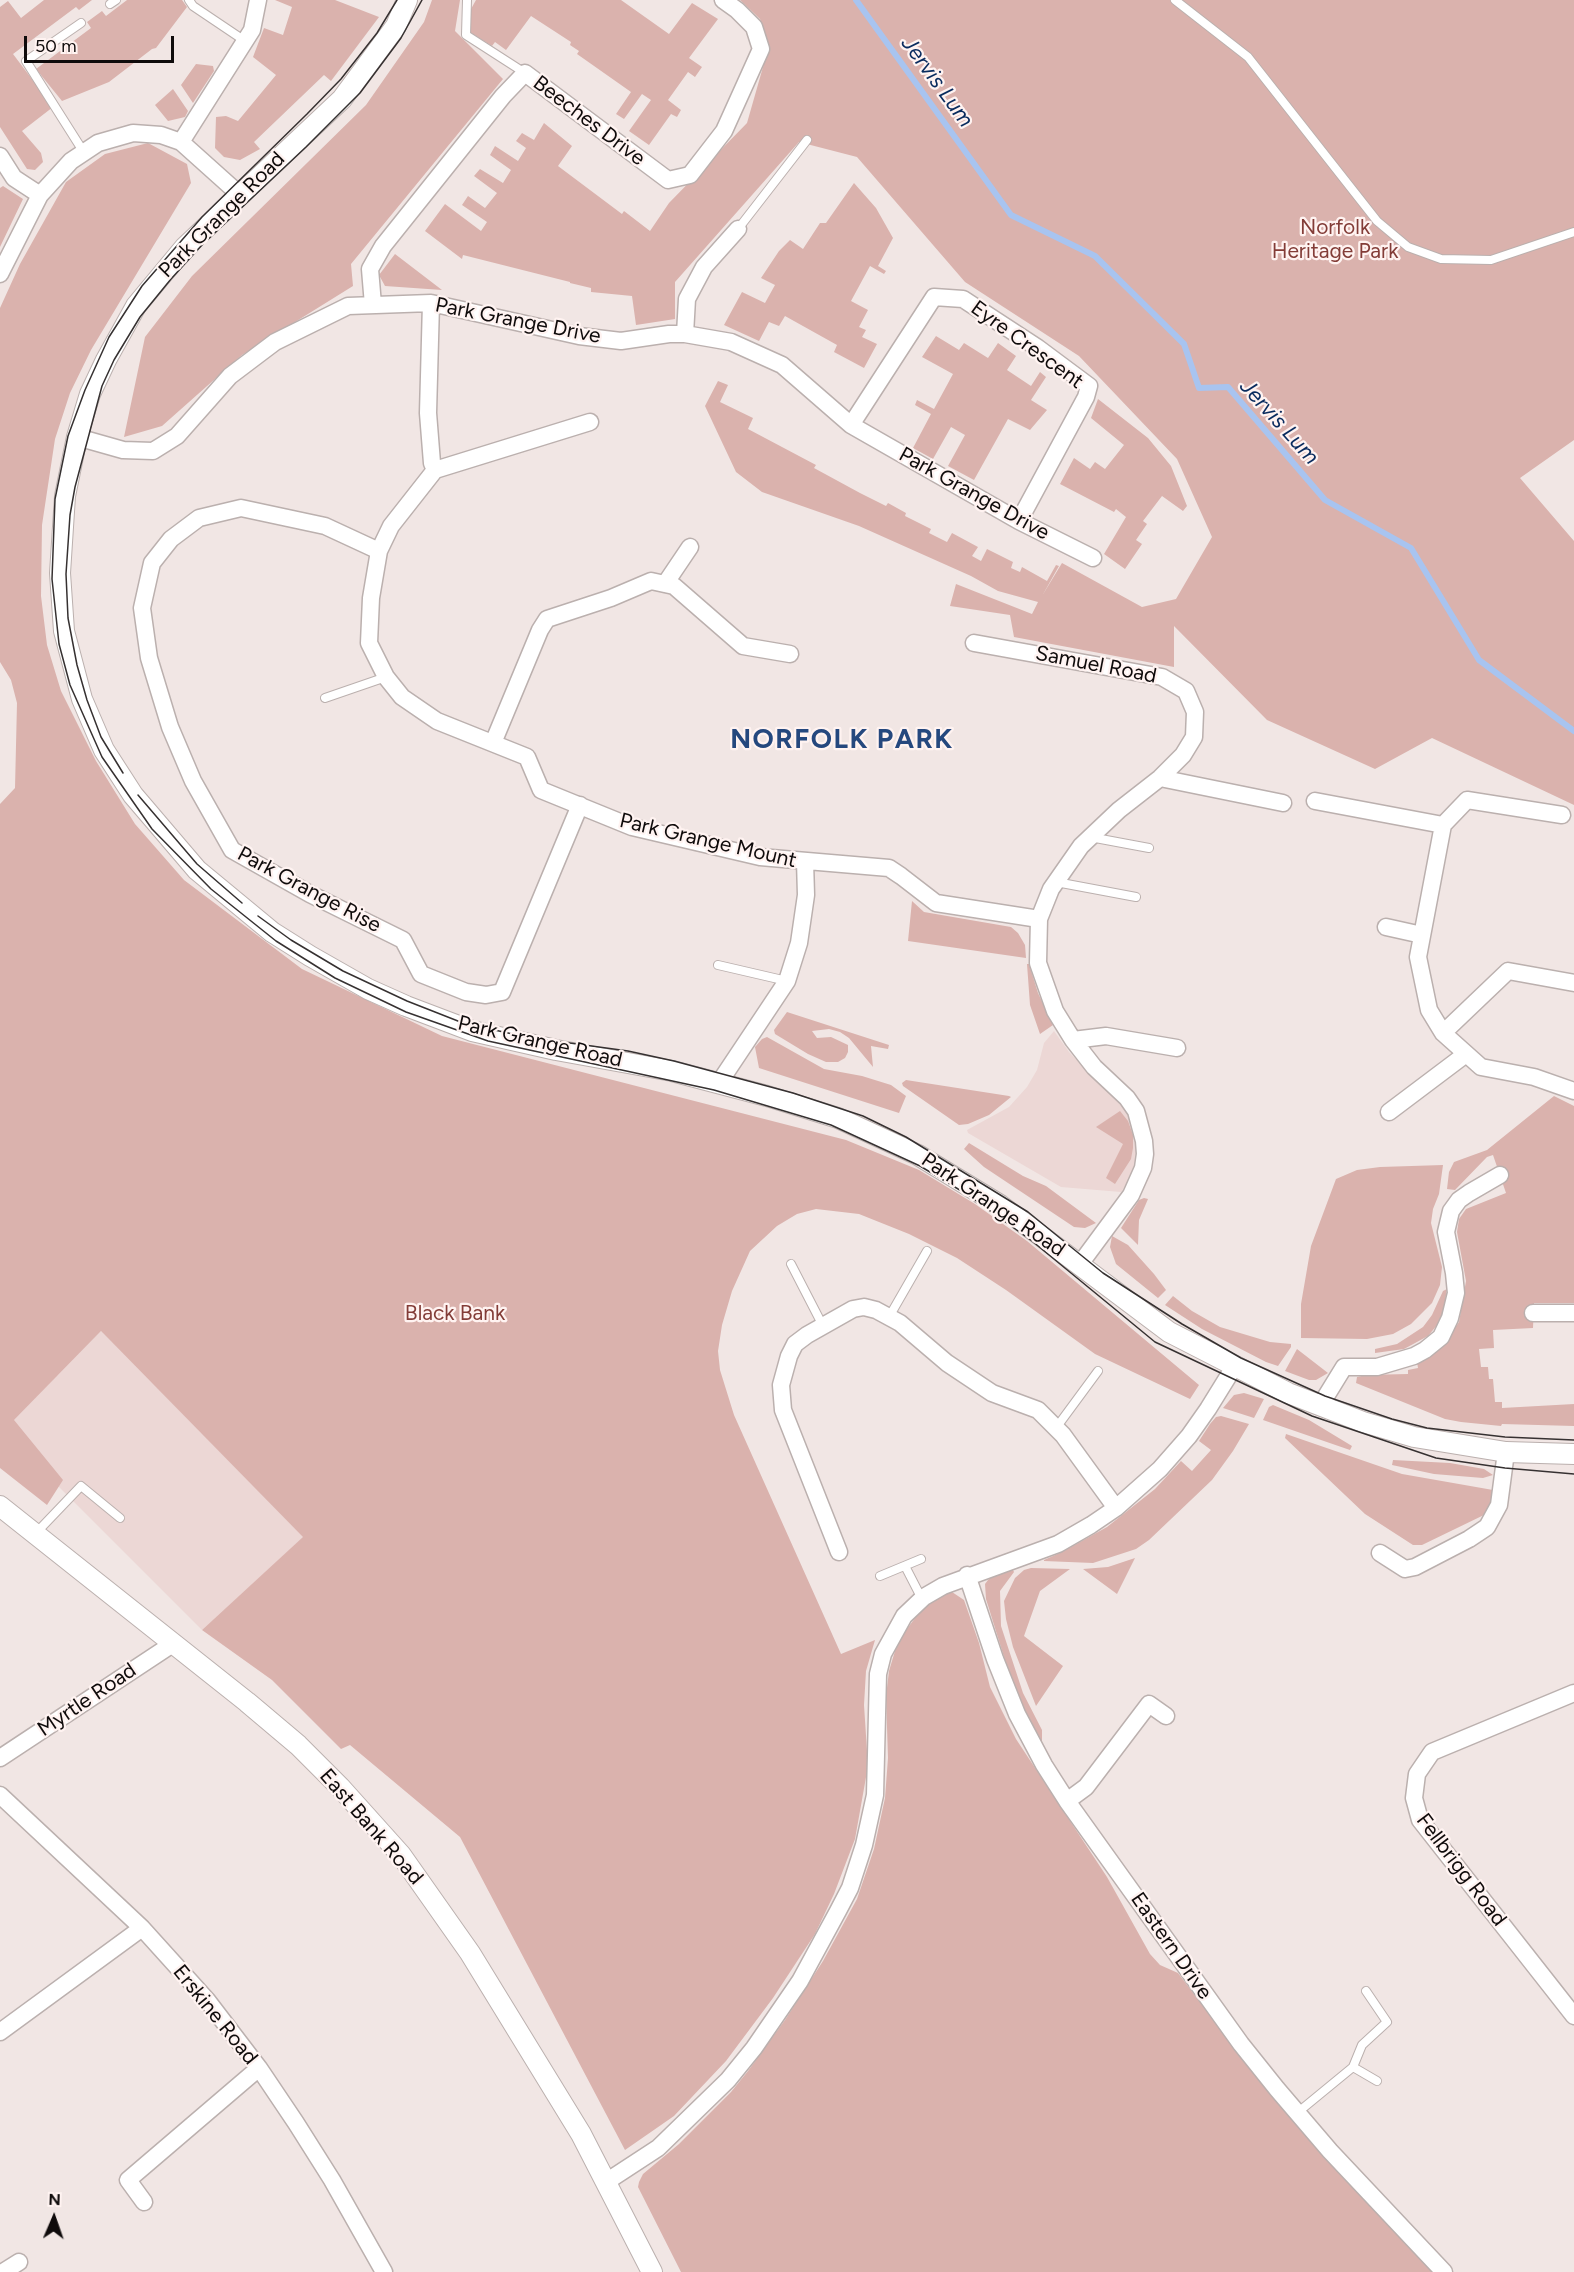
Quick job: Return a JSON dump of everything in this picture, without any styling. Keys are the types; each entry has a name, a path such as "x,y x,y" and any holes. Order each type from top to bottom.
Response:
{"street":[{"path":"181,142 252,30 258,0"},
{"name":"Park Grange Road","path":"407,0 396,26 342,99 185,247 136,306 90,394 77,437 65,496 60,573 64,631 79,688 104,750 133,795 197,870 272,932 358,983 406,1006 472,1030 556,1050 643,1065 719,1083 838,1119 918,1155 1000,1205 1169,1332 1234,1367 1320,1406 1414,1437 1506,1452 1574,1454"},
{"name":"Beeches Drive","path":"373,305 370,269 383,246 503,96 525,73 668,180 690,175 724,131 760,49 753,27 737,10 723,0"},
{"path":"0,274 40,195 71,161 98,143 133,133 161,135 181,142 239,194"},
{"path":"0,156 14,178 40,195"},
{"path":"686,334 687,299 704,267 738,229"},
{"name":"Eyre Crescent","path":"851,425 934,297 963,299 1038,348 1089,386 1086,397 1019,521"},
{"path":"431,303 428,413 432,464 435,470 590,422"},
{"name":"Park Grange Drive","path":"77,437 123,450 153,451 177,436 230,376 275,342 348,306 431,303 530,327 579,336 621,341 669,334 686,334 731,342 782,365 851,425 1019,521 1093,558"},
{"name":"Park Grange Mount","path":"435,470 391,526 379,551 371,598 369,643 386,677 402,697 437,721 527,757 540,789 632,827 760,857 805,861 806,895 799,943 787,981 719,1083"},
{"name":"Park Grange Rise","path":"379,551 325,526 241,508 199,518 171,540 152,563 142,608 149,658 170,727 193,781 232,850 310,894 403,940 421,974 466,992 486,995 502,992 580,805"},
{"path":"665,584 690,547"},
{"path":"493,743 540,630 547,619 611,598 651,581 674,586 743,646 790,654"},
{"name":"Samuel Road","path":"974,643 1162,677 1186,692 1195,711 1194,737 1183,755 1160,778 1119,810 1081,846 1056,882 1039,919 1038,963 1048,996 1073,1040 1094,1067 1127,1098 1136,1111 1141,1126 1145,1154 1143,1168 1131,1195 1080,1264"},
{"path":"1160,778 1283,803"},
{"path":"1562,815 1467,800 1443,825 1418,957 1429,1010 1443,1033 1481,1067 1534,1077 1574,1091"},
{"path":"1315,801 1443,825"},
{"path":"805,861 888,868 936,903 1039,919"},
{"path":"1386,927 1422,935"},
{"path":"1443,1033 1508,971 1574,983"},
{"path":"1073,1040 1106,1036 1178,1048"},
{"path":"1389,1112 1466,1054"},
{"path":"1320,1406 1344,1367 1377,1367 1414,1356 1441,1337 1450,1317 1456,1293 1446,1232 1451,1211 1459,1200 1500,1175"},
{"path":"840,1552 783,1410 781,1385 789,1356 795,1344 853,1309 864,1307 900,1323 946,1363 992,1393 1038,1410 1056,1428 1116,1508"},
{"path":"1533,1313 1574,1314"},
{"path":"606,2182 658,2148 728,2080 768,2028 819,1948 850,1888 871,1818 876,1783 876,1686 883,1654 904,1616 922,1599 943,1586 967,1575 1058,1544 1116,1508 1142,1486 1181,1444 1208,1409 1234,1367"},
{"path":"1380,1553 1405,1569 1415,1567 1487,1527 1499,1505 1506,1452"},
{"name":"East Bank Road","path":"0,1506 174,1643 298,1745 340,1787 401,1855 470,1953 581,2134 652,2272"},
{"name":"Eastern Drive","path":"967,1575 995,1659 1017,1714 1044,1765 1068,1801 1235,2035 1297,2113 1444,2272"},
{"name":"Myrtle Road","path":"0,1758 174,1643"},
{"name":"Fellbrigg Road","path":"1574,1693 1432,1752 1417,1774 1414,1798 1420,1820 1574,2016"},
{"path":"1068,1801 1086,1787 1149,1704 1166,1716"},
{"name":"Erskine Road","path":"0,1795 142,1928 207,2000 259,2068 332,2180 384,2272"},
{"path":"0,2032 142,1928"},
{"path":"144,2202 128,2180 259,2068"},
{"path":"3,2272 19,2262"}],"lane":[{"path":"189,0 193,6 245,41"},
{"path":"467,0 466,35 525,73"},
{"path":"1175,0 1248,57 1377,221 1408,247 1441,259 1491,260 1574,231"},
{"path":"81,23 26,61 83,151"},
{"path":"738,229 807,140"},
{"path":"325,698 386,677"},
{"path":"1090,837 1149,848"},
{"path":"1056,882 1136,897"},
{"path":"718,965 787,981"},
{"path":"889,1317 927,1251"},
{"path":"791,1264 823,1326"},
{"path":"1056,1428 1098,1371"},
{"path":"35,1534 81,1486 120,1518"},
{"path":"880,1576 921,1559"},
{"path":"905,1566 922,1599"},
{"path":"1297,2113 1353,2067 1362,2045 1387,2022 1366,1992"},
{"path":"1353,2067 1377,2081"}],"shaded area":[{"path":"1054,1031 1069,1052 1096,1080 1115,1094 1133,1116 1140,1157 1121,1192 1061,1187 968,1133 967,1130 1009,1107 1027,1087 1037,1070 1044,1043"},
{"path":"101,1331 304,1537 202,1630 3,1431"}],"green space":[{"path":"44,0 92,0 79,10 76,7 13,54 53,107 22,131 41,153 43,162 35,170 27,169 0,127 0,7 8,1 21,18"},
{"path":"127,0 182,0 187,7 156,48 109,82 62,101 36,69 91,28 87,22 102,11 106,16"},
{"path":"275,0 335,0 379,17 331,81 324,75 254,142 260,149 240,160 224,157 215,148 216,117 226,116 238,121 276,75 253,57 264,28 283,35 292,7"},
{"path":"432,0 460,0 455,31 503,79 351,264 353,286 242,355 162,426 124,437 145,337 192,276 366,105 424,22"},
{"path":"476,0 621,0 669,34 692,3 718,19 689,58 702,67 695,77 688,72 668,100 681,110 677,117 671,114 649,145 629,131 651,100 642,94 624,119 616,114 631,92 577,54 579,51 570,45 571,42 531,16 506,50 495,42 492,46 471,33 471,9"},
{"name":"Norfolk Heritage Park","path":"740,0 1574,0 1574,440 1520,478 1574,541 1574,805 1432,738 1375,769 1267,720 1174,626 1174,667 1014,637 1010,615 950,606 956,584 1032,614 1038,602 998,591 971,576 859,526 762,492 736,472 705,406 718,381 728,385 720,402 753,418 748,429 816,465 814,468 860,493 886,506 888,503 906,513 905,516 931,529 929,533 947,542 952,533 978,547 972,556 981,561 987,549 1013,562 1011,568 1020,572 1022,567 1047,581 1056,565 1059,566 1042,596 1062,563 1142,607 1176,599 1212,537 1177,459 1079,356 965,282 857,157 799,142 675,282 675,319 636,325 632,296 591,292 591,288 570,282 463,255 462,259 425,231 445,204 481,231 487,222 462,205 468,196 485,208 497,193 474,176 480,169 503,183 511,170 490,155 495,146 518,161 526,148 516,141 522,133 534,140 544,123 572,146 558,166 622,214 624,211 650,231 669,203 747,123 769,46 760,19"},
{"path":"196,64 213,66 214,71 193,103 181,85"},
{"path":"173,89 188,111 185,117 168,121 155,105"},
{"name":"Black Bank","path":"148,143 187,164 191,183 91,350 70,393 55,439 42,525 41,596 47,645 61,691 96,761 135,824 184,880 302,969 442,1036 846,1140 919,1170 975,1204 1027,1241 1199,1385 1190,1399 1095,1354 957,1258 909,1234 859,1214 816,1209 797,1214 777,1226 750,1251 732,1291 722,1325 718,1351 720,1370 734,1415 841,1654 875,1640 866,1671 864,1705 868,1766 855,1839 834,1894 815,1934 773,1998 726,2061 674,2116 625,2150 460,1837 350,1745 341,1749 272,1680 202,1630 303,1537 101,1331 14,1420 63,1480 47,1505 0,1468 0,804 15,788 17,703 11,680 0,662 0,308 20,264 66,182 105,154"},
{"path":"854,183 876,208 893,238 878,266 886,271 884,274 870,266 851,301 868,310 859,327 866,330 862,337 877,344 864,368 834,352 837,345 785,316 779,326 769,322 759,341 724,325 742,292 765,303 775,285 761,278 779,251 790,240 803,249 820,223 826,223"},
{"path":"3,186 23,199 0,247 0,188"},
{"path":"395,254 442,290 385,286 379,275"},
{"path":"936,336 959,350 964,343 988,358 998,343 1016,356 1007,370 1031,386 1040,372 1046,377 1031,400 1047,410 1030,430 1008,419 974,480 948,466 965,435 951,427 933,459 913,448 931,414 915,405 917,400 934,409 953,374 922,357"},
{"path":"1098,399 1148,438 1171,466 1187,506 1183,511 1162,496 1143,521 1147,524 1136,540 1142,544 1125,569 1104,554 1126,517 1116,509 1114,512 1060,484 1074,458 1090,469 1095,462 1105,469 1124,445 1091,418"},
{"path":"912,901 924,912 1011,927 1018,933 1025,945 1026,958 908,941"},
{"path":"1027,964 1029,964 1038,993 1053,1025 1040,1034 1030,1005"},
{"path":"787,1012 889,1045 888,1049 871,1046 873,1067 849,1038 840,1032 829,1029 812,1031 817,1038 831,1037 848,1045 845,1058 838,1062 826,1062 775,1034 774,1030"},
{"path":"767,1037 824,1069 862,1076 891,1085 906,1096 899,1113 759,1068 755,1047"},
{"path":"906,1080 1011,1097 989,1115 968,1124 959,1125 903,1086 902,1083"},
{"path":"1554,1096 1574,1106 1574,1303 1534,1303 1533,1328 1493,1330 1494,1348 1479,1349 1481,1367 1488,1367 1489,1379 1493,1379 1495,1402 1502,1402 1502,1408 1574,1404 1574,1426 1502,1424 1501,1426 1445,1419 1356,1383 1357,1377 1366,1375 1408,1374 1408,1370 1418,1368 1417,1362 1443,1345 1459,1322 1466,1281 1457,1232 1459,1219 1466,1209 1506,1193 1493,1155 1487,1157 1455,1190 1447,1189 1449,1172 1454,1162 1487,1150"},
{"path":"1120,1111 1128,1121 1133,1135 1133,1148 1131,1159 1115,1184 1106,1178 1123,1144 1096,1127"},
{"path":"969,1143 1023,1176 1046,1186 1096,1223 1085,1228 1074,1227 984,1167 964,1149"},
{"path":"1443,1165 1439,1194 1431,1223 1442,1267 1440,1285 1432,1303 1411,1324 1393,1334 1367,1339 1301,1338 1301,1304 1311,1246 1336,1179 1357,1170"},
{"path":"1148,1199 1139,1220 1138,1245 1121,1228 1139,1200"},
{"path":"1112,1236 1128,1245 1166,1290 1158,1298 1116,1264 1110,1247"},
{"path":"1447,1289 1443,1313 1438,1324 1428,1336 1404,1349 1375,1353 1375,1349 1397,1344 1423,1327 1432,1315 1443,1291"},
{"path":"1173,1296 1192,1311 1220,1327 1270,1342 1291,1344 1291,1347 1278,1366 1266,1362 1202,1329 1165,1305"},
{"path":"1297,1349 1328,1373 1316,1380 1309,1380 1285,1371"},
{"path":"1244,1393 1264,1399 1254,1418 1223,1408 1234,1395"},
{"path":"1273,1405 1309,1420 1352,1446 1350,1450 1263,1420 1269,1407"},
{"path":"1221,1416 1249,1424 1212,1480 1149,1540 1136,1549 1093,1563 1044,1561 1107,1527 1155,1489 1181,1461 1192,1471 1211,1450 1199,1441 1216,1417"},
{"path":"1286,1434 1402,1474 1493,1490 1492,1503 1486,1514 1422,1545 1413,1545 1365,1514 1285,1438"},
{"path":"1393,1460 1450,1463 1484,1469 1493,1475 1483,1478 1434,1474 1392,1465"},
{"path":"1135,1558 1117,1594 1083,1569 1108,1567"},
{"path":"1012,1568 1014,1572 1000,1591 1001,1626 1023,1693 1042,1730 1042,1743 1022,1708 1013,1686 986,1599 985,1584 988,1580 993,1575"},
{"path":"1031,1568 1070,1569 1040,1591 1024,1636 1063,1666 1036,1706 1013,1647 1004,1601 1015,1578 1024,1570"},
{"path":"952,1592 964,1600 979,1643 990,1687 1016,1739 1107,1877 1150,1954 1160,1965 1178,1973 1269,2093 1311,2142 1434,2272 681,2272 638,2187 639,2182 643,2174 679,2144 731,2092 748,2071 785,2020 823,1961 857,1899 874,1849 885,1798 888,1758 886,1696 889,1671 895,1651 906,1630 919,1613 939,1595"}],"waterway":[{"name":"Jervis Lum","path":"856,0 1011,215 1095,256 1184,344 1199,388 1228,387 1325,500 1411,548 1479,660 1574,731"}],"tram line":[{"path":"397,0 377,33 341,79 202,217 142,286 109,337 85,390 68,436 55,499 52,579 59,644 70,685 102,757 152,829 211,889 276,941 335,978 406,1012 488,1041 714,1090 831,1125 920,1166 968,1195 1032,1241 1155,1342 1312,1416 1436,1458 1505,1468 1574,1474"},
{"path":"123,773 101,737 87,700 77,665 68,618 66,574 70,515 75,487 102,386 114,360 140,317 171,279 202,245 360,93 401,38 422,0"},
{"path":"138,795 197,864 242,903"},
{"path":"258,916 291,940 343,971 407,1001 463,1023 526,1037 628,1051 674,1061 793,1093 863,1116 906,1137 1028,1212 1103,1273 1182,1324 1241,1358 1325,1396 1392,1419 1427,1428 1505,1437 1574,1440"}],"district":[{"name":"NORFOLK PARK","path":"842,740"}]}
